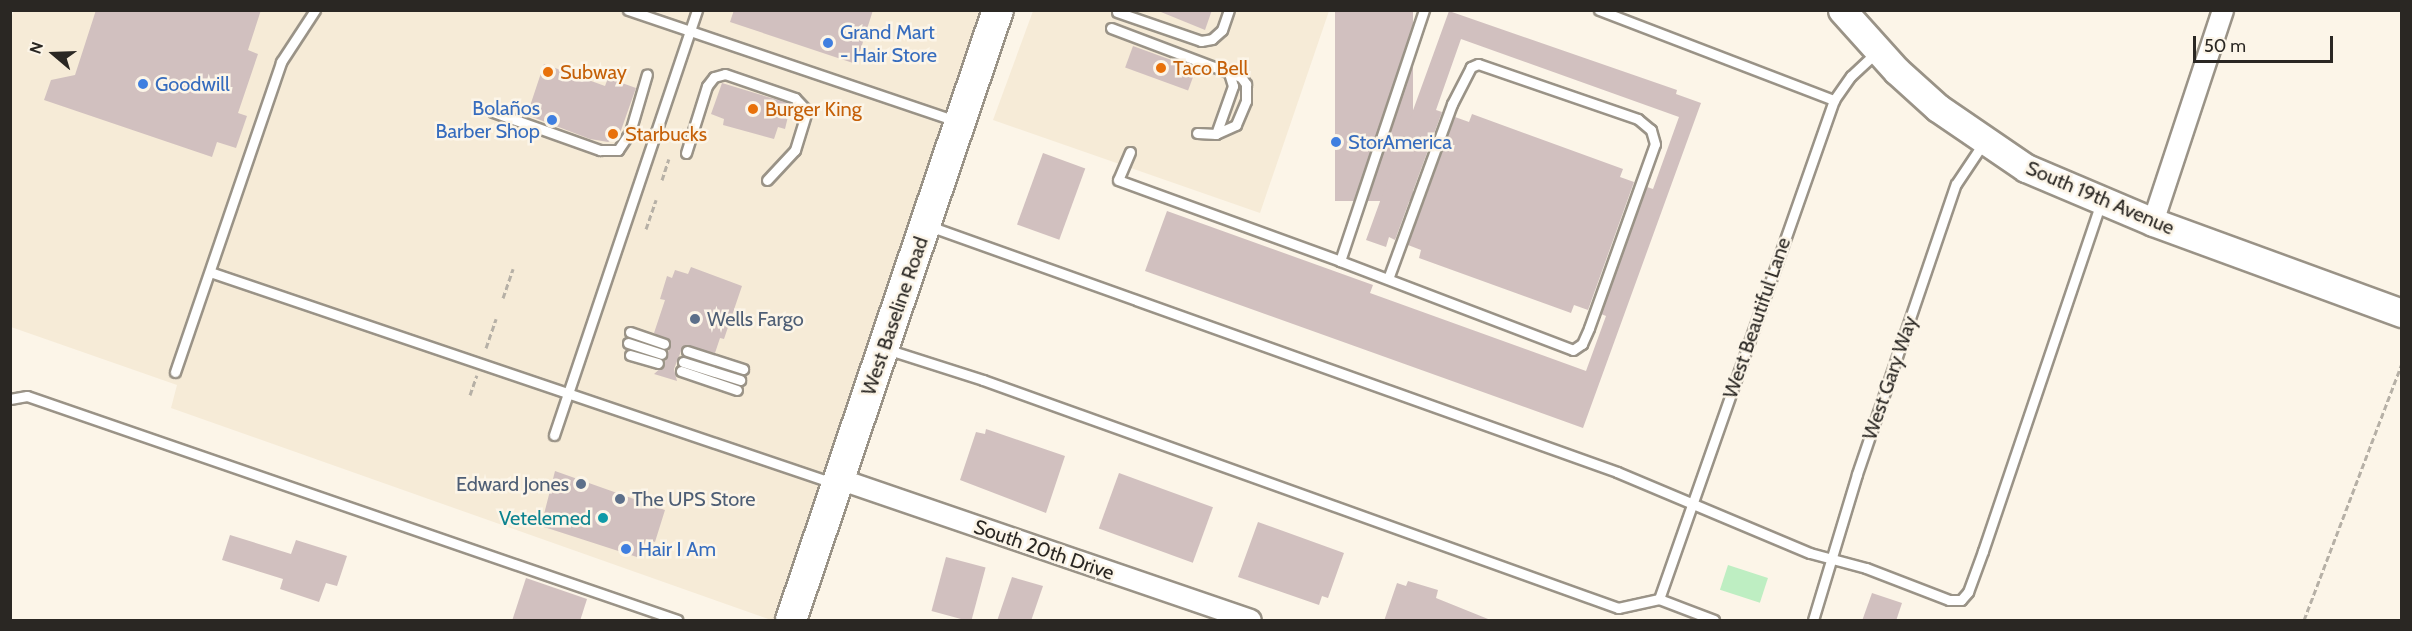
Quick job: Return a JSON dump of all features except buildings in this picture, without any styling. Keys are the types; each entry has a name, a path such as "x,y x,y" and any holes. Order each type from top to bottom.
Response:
{"main road":[{"name":"West Baseline Road","path":"791,621 998,10"},
{"name":"South 19th Avenue","path":"1842,10 1938,108 1984,142 2026,168 2101,202 2402,313"}],"street":[{"path":"2153,222 2223,10"},
{"name":"South 20th Drive","path":"838,481 1204,613 1250,621"}],"lane":[{"path":"176,372 281,62 315,10"},
{"path":"628,10 960,123"},
{"path":"554,435 697,10"},
{"path":"1117,12 1201,41 1212,39 1222,30 1229,10"},
{"path":"1340,261 1424,10"},
{"path":"1599,10 1834,100"},
{"path":"1111,28 1228,70 1246,84 1246,101 1236,125 1216,134 1197,133"},
{"name":"West Beautiful Lane","path":"1659,599 1834,100 1851,76 1879,50"},
{"path":"1130,152 1118,180 1340,261 1573,350 1582,344 1589,328 1655,144 1651,130 1638,119 1478,64 1471,67 1452,104 1388,279"},
{"path":"1216,134 1233,86 1228,70"},
{"path":"493,112 600,150 618,150 630,132 647,74"},
{"path":"686,153 707,86 714,77 725,74 795,98 807,111 795,150 767,180"},
{"name":"West Gary Way","path":"1813,621 1860,464 1956,184 1984,142"},
{"path":"926,225 1694,502 1810,553 1832,558 1949,600 1961,600 1968,592 2101,202"},
{"path":"210,272 838,481"},
{"path":"630,332 664,344"},
{"path":"628,343 659,359 630,354"},
{"path":"884,348 982,380 1618,608 1659,599 1714,621"},
{"path":"687,351 743,369"},
{"path":"682,366 738,385"},
{"path":"10,399 27,396 676,621"}],"path":[{"path":"662,180 669,159"},
{"path":"646,229 656,200"},
{"path":"503,298 513,268"},
{"path":"486,348 496,319"},
{"path":"2304,621 2402,364"},
{"path":"470,395 477,374"}],"shaded area":[{"path":"14,11 998,11 791,620 771,620 171,408 177,385 11,327 10,20"},
{"path":"1033,11 1329,11 1260,213 993,120"}],"green space":[{"path":"1728,565 1768,578 1760,603 1720,590"}],"place":[{"name":"Grand Mart - Hair Store","path":"828,43"},
{"name":"Taco Bell","path":"1161,68"},
{"name":"Subway","path":"548,72"},
{"name":"Goodwill","path":"143,84"},
{"name":"Burger King","path":"753,109"},
{"name":"Bolaños Barber Shop","path":"552,120"},
{"name":"Starbucks","path":"613,134"},
{"name":"StorAmerica","path":"1336,142"},
{"name":"Wells Fargo","path":"695,319"},
{"name":"Edward Jones","path":"581,484"},
{"name":"The UPS Store","path":"620,499"},
{"name":"Vetelemed","path":"603,518"},
{"name":"Hair I Am","path":"626,549"}]}
